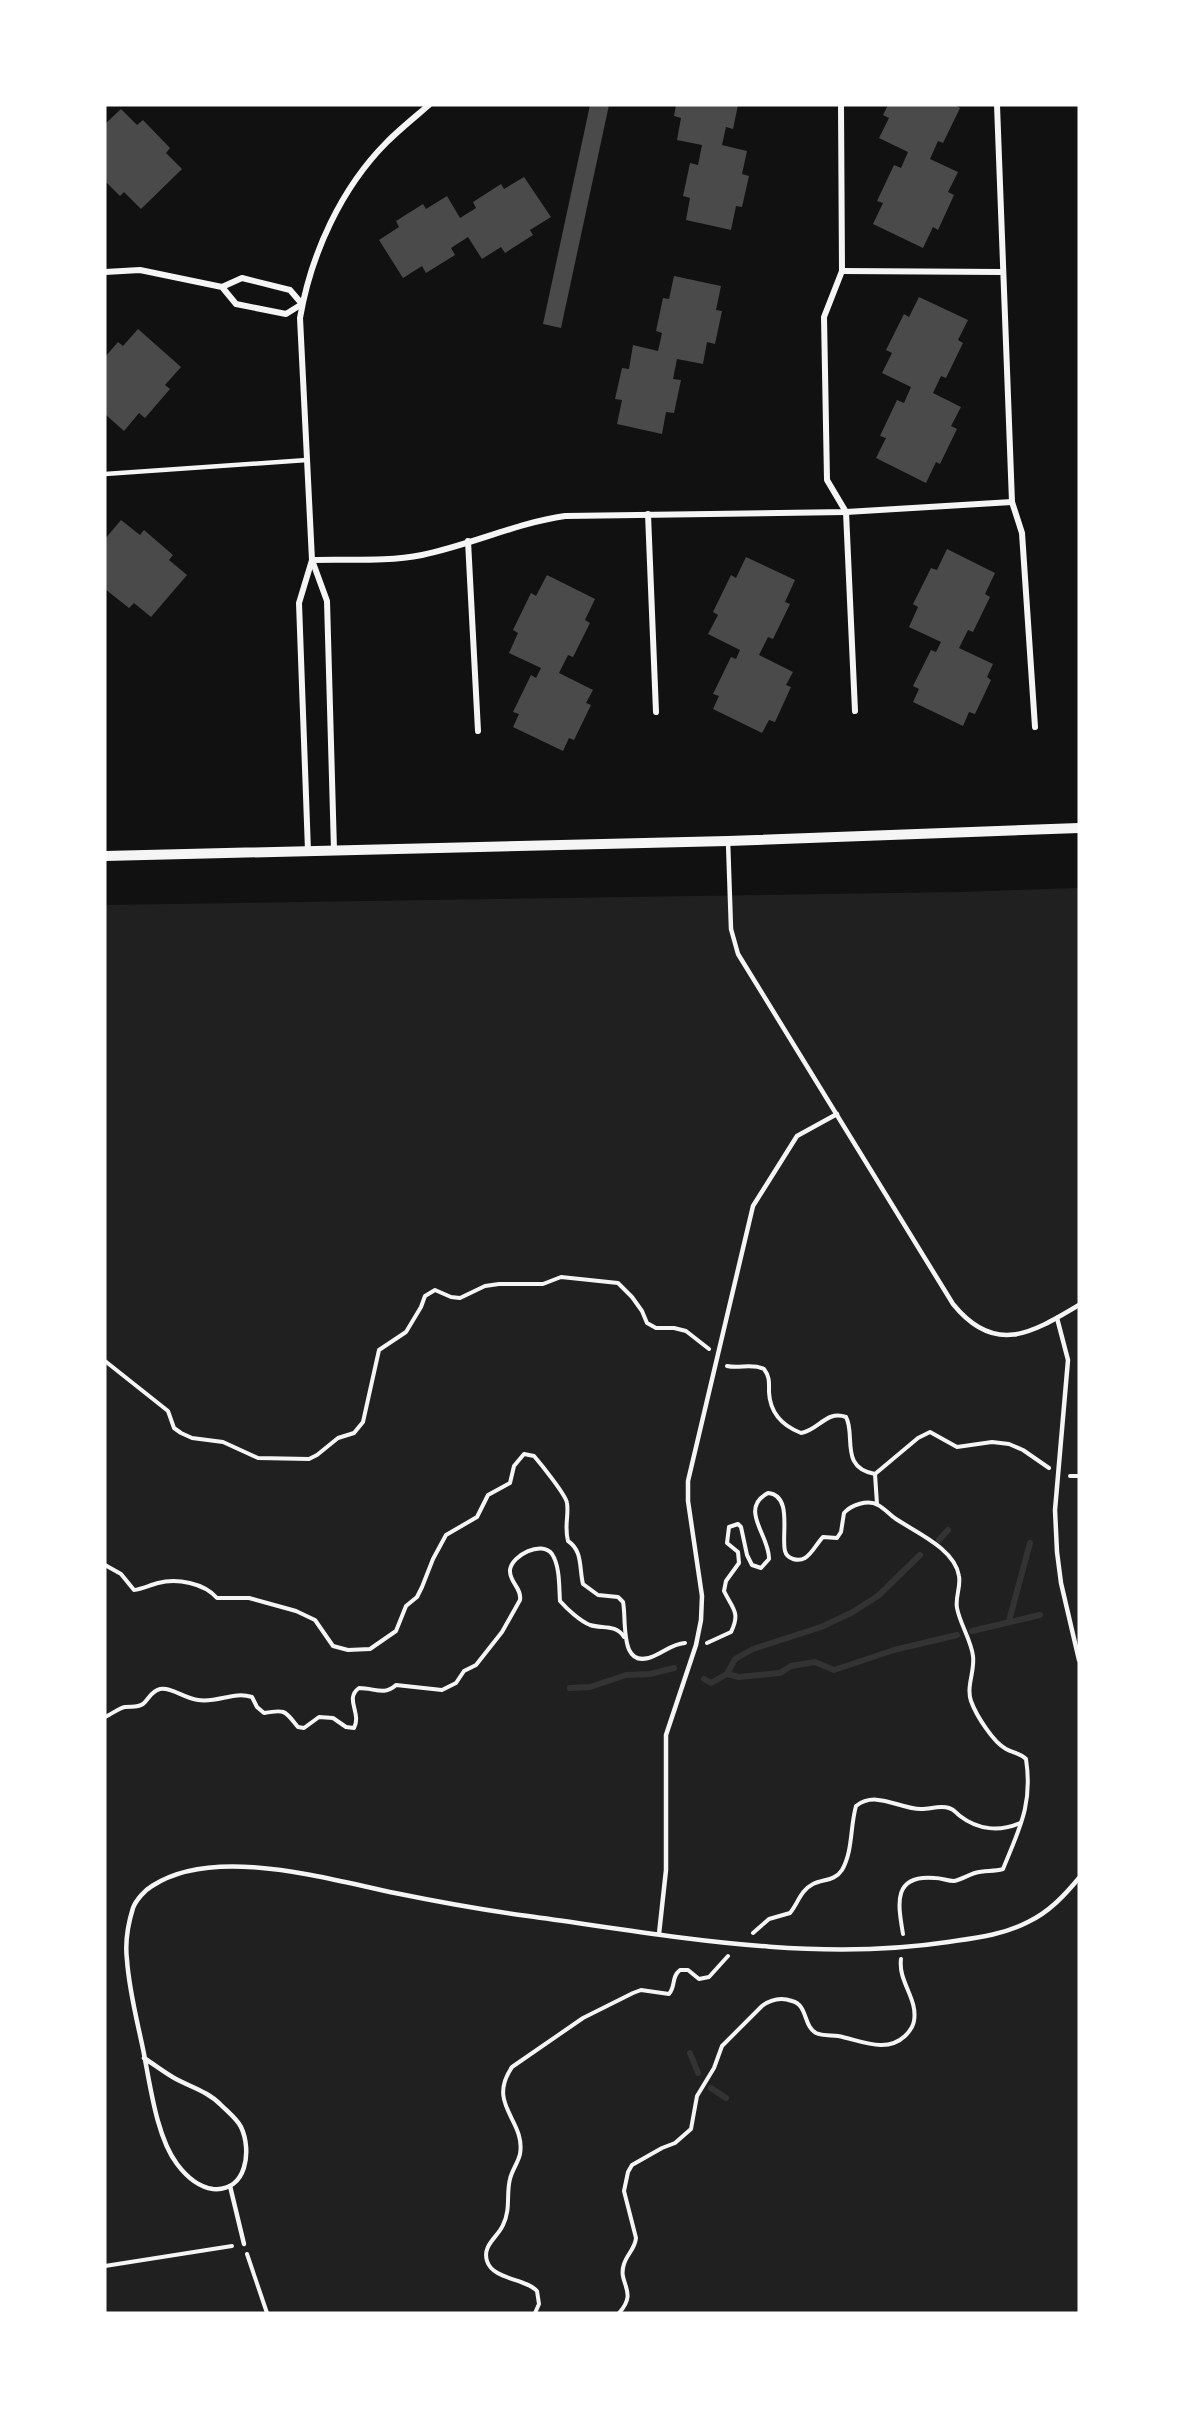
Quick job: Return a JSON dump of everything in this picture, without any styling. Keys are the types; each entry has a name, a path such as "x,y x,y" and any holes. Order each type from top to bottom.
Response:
{"street":[{"path":"334,850 327,601 312,560 300,318 302,304 326,232 343,198 387,142 429,105"},
{"path":"841,105 842,271 824,316 827,480 846,512 855,711"},
{"path":"998,105 1012,502 1022,533 1035,727"},
{"path":"105,272 140,270 222,287 242,278 290,290 302,304"},
{"path":"842,271 1003,272"},
{"path":"222,287 236,304 286,314 302,304"},
{"path":"312,560 420,555 451,548 543,519 565,516 846,512 1012,502"},
{"path":"648,514 656,712"},
{"path":"468,542 478,731"},
{"path":"308,851 299,603 312,560"},
{"path":"105,855 728,841 1079,828"}],"lane":[{"path":"105,474 307,460"},
{"path":"728,841 731,929 738,954 960,1313 986,1331 1013,1336 1024,1335 1079,1305"},
{"path":"660,1934 666,1870 666,1735 696,1645 701,1620 702,1596 688,1501 688,1481 753,1206 797,1136 837,1114"},
{"path":"1057,1318 1068,1360 1064,1423 1057,1473 1055,1510 1057,1552 1061,1583 1079,1660"},
{"path":"144,2058 172,2077 214,2098 240,2124 246,2144 247,2163 240,2178 230,2186 213,2189 194,2182 175,2161 157,2119 144,2058 126,1958 128,1932 134,1904 149,1887 175,1874 210,1866 248,1866 313,1876 463,1907 660,1934 804,1949 870,1951 903,1949 990,1936 1028,1923 1049,1909 1079,1878"},
{"path":"230,2186 244,2244"}],"path":[{"path":"105,1361 168,1411 174,1428 181,1433 192,1438 223,1442 265,1460 281,1457 309,1459 338,1438 359,1429 363,1422 379,1350 406,1332 425,1296 435,1290 460,1298 485,1286 543,1284 561,1277 618,1283 632,1297 647,1323 656,1328 686,1331 696,1337 717,1360 730,1367 752,1364 764,1369 770,1383 771,1403 776,1415 788,1427 801,1433 814,1429 823,1419 832,1416 846,1417 849,1422 850,1451 855,1461 860,1468 875,1474"},
{"path":"875,1474 918,1438 930,1432 957,1447 992,1442 1009,1444 1023,1450 1057,1473 1071,1477 1079,1476"},
{"path":"105,1565 121,1574 134,1590 161,1582 190,1583 210,1590 217,1598 249,1598 312,1618 333,1646 348,1650 370,1648 396,1631 406,1606 417,1597 446,1535 477,1517 488,1495 510,1483 514,1466 524,1454 534,1456 564,1494 567,1503 565,1529 568,1541 579,1552 583,1584 598,1595 618,1597 623,1602 624,1637"},
{"path":"875,1474 877,1504"},
{"path":"105,1717 120,1708 137,1707 155,1690 168,1688 180,1696 198,1700 221,1700 231,1695 246,1695 252,1697 257,1707 264,1713 284,1712 290,1715 296,1724 304,1728 319,1717 333,1718 346,1727 354,1728 357,1715 351,1697 352,1692 359,1688 389,1692 396,1685 442,1690 456,1683 465,1671 476,1665 502,1632 520,1600 521,1595 510,1574 510,1567 519,1556 539,1549 546,1550 553,1556 560,1601 563,1605 584,1622 593,1626 615,1628 624,1637 632,1653 641,1658 651,1658 675,1644 708,1643 731,1632 736,1618 735,1608 724,1591 726,1581 740,1563 738,1552 727,1543 729,1527 733,1524 741,1527 747,1555 752,1565 761,1568 767,1564 770,1555 768,1545 754,1513 756,1504 764,1495 771,1492 780,1501 786,1533 785,1551 795,1560 806,1558 823,1537 837,1538 841,1532 842,1516 850,1507 866,1503 877,1504 919,1533 956,1564 959,1576 957,1607 973,1657 970,1699 993,1739 1026,1759 1029,1785 1017,1838 1003,1869 975,1873 950,1881 935,1878 916,1879 902,1888 898,1906 905,1941 900,1970 903,1983 913,2004 914,2022 910,2031 898,2042 875,2045 837,2036 819,2035 809,2027 806,2016 798,2003 792,2000 780,2000 769,2001 762,2006 722,2046 714,2068 697,2096 691,2129 675,2143 632,2165 628,2172 624,2191 636,2245 624,2262 623,2276 629,2294 628,2301 619,2313"},
{"path":"535,2313 539,2304 537,2291 524,2282 495,2271 487,2258 489,2243 503,2227 506,2218 510,2200 510,2180 520,2156 519,2133 506,2109 503,2088 512,2067 583,2018 633,1992 641,1990 669,1994 673,1989 674,1977 680,1970 688,1970 699,1979 709,1977 730,1953 746,1944 763,1923 790,1913 803,1891 811,1885 835,1877 842,1870 852,1838 855,1806 863,1800 900,1803 920,1809 946,1807 975,1823 996,1830 1021,1823"},
{"path":"105,2266 244,2244 267,2313"}],"shaded area":[{"path":"1079,888 1079,2313 105,2313 105,905 960,892"}],"building":[{"path":"590,105 609,105 561,328 543,324"},
{"path":"676,105 738,105 733,129 726,127 722,145 747,151 742,174 749,176 742,207 736,206 731,230 686,220 690,198 683,196 690,163 698,165 702,145 677,140 681,118 674,116"},
{"path":"888,105 955,105 960,108 943,143 938,141 930,159 958,172 948,192 954,195 938,230 933,227 923,248 873,224 883,203 877,201 894,165 901,168 908,152 879,138 889,118 883,115"},
{"path":"121,109 137,125 143,120 170,148 166,153 182,169 141,209 124,192 120,196 105,181 105,124"},
{"path":"524,177 551,217 530,230 533,235 505,253 501,247 482,259 468,237 451,248 455,255 426,273 422,266 403,278 379,240 399,227 396,221 423,204 426,209 447,196 460,218 476,208 473,202 501,184 504,189"},
{"path":"674,276 721,286 716,310 722,311 715,344 707,342 703,364 677,359 673,379 681,380 674,413 666,412 662,434 617,424 622,400 615,399 622,368 629,369 633,345 658,351 662,333 656,331 663,298 669,299"},
{"path":"919,297 968,320 958,340 963,343 946,378 941,376 933,393 961,407 951,426 957,429 940,464 936,462 926,483 876,458 886,438 880,436 897,400 904,403 911,387 882,373 892,353 886,350 904,314 909,317"},
{"path":"138,329 181,367 165,385 170,389 145,418 139,413 124,431 105,414 105,357 118,342 123,346"},
{"path":"121,520 140,535 144,530 173,555 169,560 187,575 151,617 134,603 129,608 105,589 105,539"},
{"path":"947,549 995,573 985,594 990,597 973,632 968,630 959,648 993,664 987,677 991,680 975,714 969,712 963,726 913,702 919,689 913,686 931,650 936,652 941,642 909,627 918,607 913,604 931,568 937,570"},
{"path":"746,557 795,580 785,602 790,604 773,639 768,637 759,655 793,672 786,685 791,687 775,722 769,720 762,733 713,709 719,696 713,694 731,657 736,659 740,650 708,634 718,615 713,612 731,575 736,578"},
{"path":"547,575 595,599 585,620 590,623 573,657 568,655 559,673 593,690 586,703 591,705 574,740 569,738 563,751 513,727 519,714 513,712 531,675 536,678 541,668 509,653 518,633 513,630 531,593 536,596"}],"waterway":[{"path":"939,1540 948,1530"},
{"path":"1009,1621 1030,1543"},
{"path":"727,1674 735,1659 753,1649 821,1627 851,1613 878,1596 920,1555"},
{"path":"972,1631 1040,1615"},
{"path":"704,1679 711,1683 727,1674 739,1677 780,1673 791,1666 815,1662 834,1670 894,1650 957,1635"},
{"path":"570,1688 590,1687 626,1675 650,1674 674,1668"},
{"path":"690,2053 698,2073"},
{"path":"711,2088 726,2098"}]}
